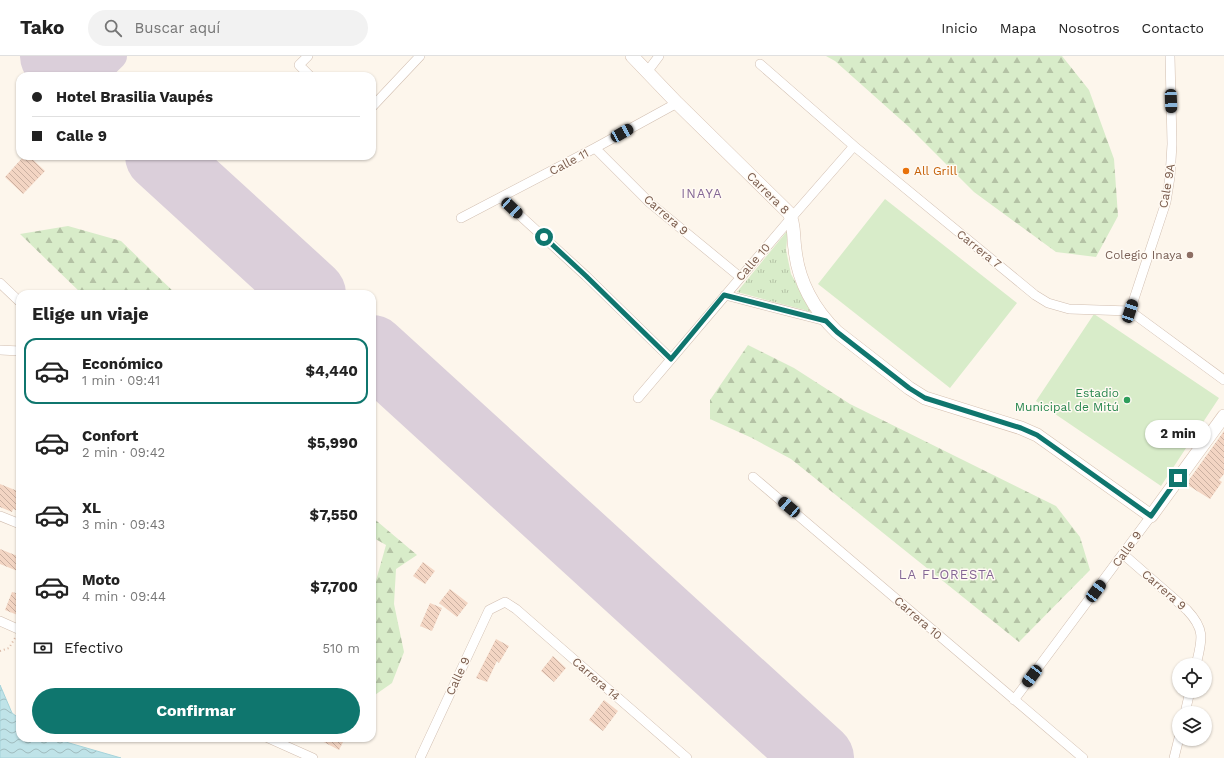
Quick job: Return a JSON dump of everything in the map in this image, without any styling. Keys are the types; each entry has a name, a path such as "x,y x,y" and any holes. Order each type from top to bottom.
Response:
{"street":[{"path":"306,72 299,66 308,56"},
{"path":"376,103 420,56"},
{"name":"Carrera 8","path":"632,56 677,103 784,207 792,217 795,250 800,274 816,308 837,332 917,394 934,401 1021,428 1037,435 1151,516"},
{"path":"647,72 659,56"},
{"name":"Cale 9A","path":"1130,311 1166,202 1170,177 1172,144 1170,56"},
{"name":"Carrera 7","path":"760,64 854,146 1041,299 1055,306 1069,309 1130,311"},
{"name":"Calle 11","path":"461,218 677,103"},
{"name":"Calle 10","path":"638,398 724,295 854,146"},
{"name":"Carrera 9","path":"595,148 650,203 740,277"},
{"path":"501,198 586,276 671,359"},
{"path":"0,283 16,298"},
{"path":"724,295 826,321"},
{"path":"1130,311 1224,380"},
{"path":"0,350 16,351"},
{"name":"Calle 9","path":"1014,700 1224,416"},
{"name":"Carrera 10","path":"753,476 1083,758"},
{"path":"0,516 16,522"},
{"name":"Carrera 9","path":"1123,554 1196,619 1200,628 1202,640 1198,658"},
{"name":"Calle 9","path":"420,758 489,610 505,602"},
{"name":"Carrera 14","path":"505,602 687,758"},
{"path":"0,621 16,628"},
{"path":"277,742 313,758"},
{"path":"1174,758 1177,746"}],"path":[{"path":"0,651 9,648 16,637"}],"green space":[{"path":"826,56 1062,56 1089,90 1114,159 1118,216 1096,257 1056,252 974,192 909,127 835,61"},
{"path":"885,199 1017,303 950,388 818,284"},
{"path":"68,226 121,241 172,290 78,290 20,234"},
{"path":"788,230 786,250 791,274 812,312 737,292"},
{"name":"Estadio Municipal de Mitú","path":"1094,314 1219,398 1161,486 1036,401"},
{"path":"748,345 794,368 850,404 1056,506 1080,537 1090,570 1019,642 791,459 752,438 710,419 710,400"},
{"path":"376,520 417,555 396,569 394,604 404,652 392,683 376,694 376,581 386,545 376,539"}],"water":[{"path":"0,685 12,713 16,716 16,742 66,742 121,758 0,758"}],"building":[{"path":"20,160 33,160 45,171 23,194 5,177"},
{"path":"1224,431 1224,474 1219,480 1222,482 1210,499 1186,484"},
{"path":"0,484 16,490 16,510 13,509 12,512 0,507"},
{"path":"0,549 16,555 16,570 0,564"},
{"path":"423,562 435,571 425,584 413,576"},
{"path":"450,589 468,603 457,617 439,603"},
{"path":"12,592 16,593 16,614 5,610"},
{"path":"430,603 442,608 432,631 420,626"},
{"path":"496,639 509,646 499,663 497,661 487,682 476,678"},
{"path":"553,656 566,668 554,682 541,671"},
{"path":"604,700 618,711 603,731 589,720"},
{"path":"324,742 343,742 339,750"}],"taxiway":[{"path":"69,69 83,71 98,69 113,56"}],"runway":[{"path":"55,56 72,72"},
{"path":"164,160 307,290"},
{"path":"376,354 819,758"}],"place":[{"name":"All Grill","path":"906,171"},
{"name":"Colegio Inaya","path":"1190,255"},
{"name":"Estadio Municipal de Mitú","path":"1127,400"}],"district":[{"name":"INAYA","path":"702,193"},
{"name":"LA FLORESTA","path":"947,574"}],"route":[{"path":"544,237 671,359 724,295 826,321 837,332 917,394 934,401 1021,428 1037,435 1151,516 1178,478"}]}
